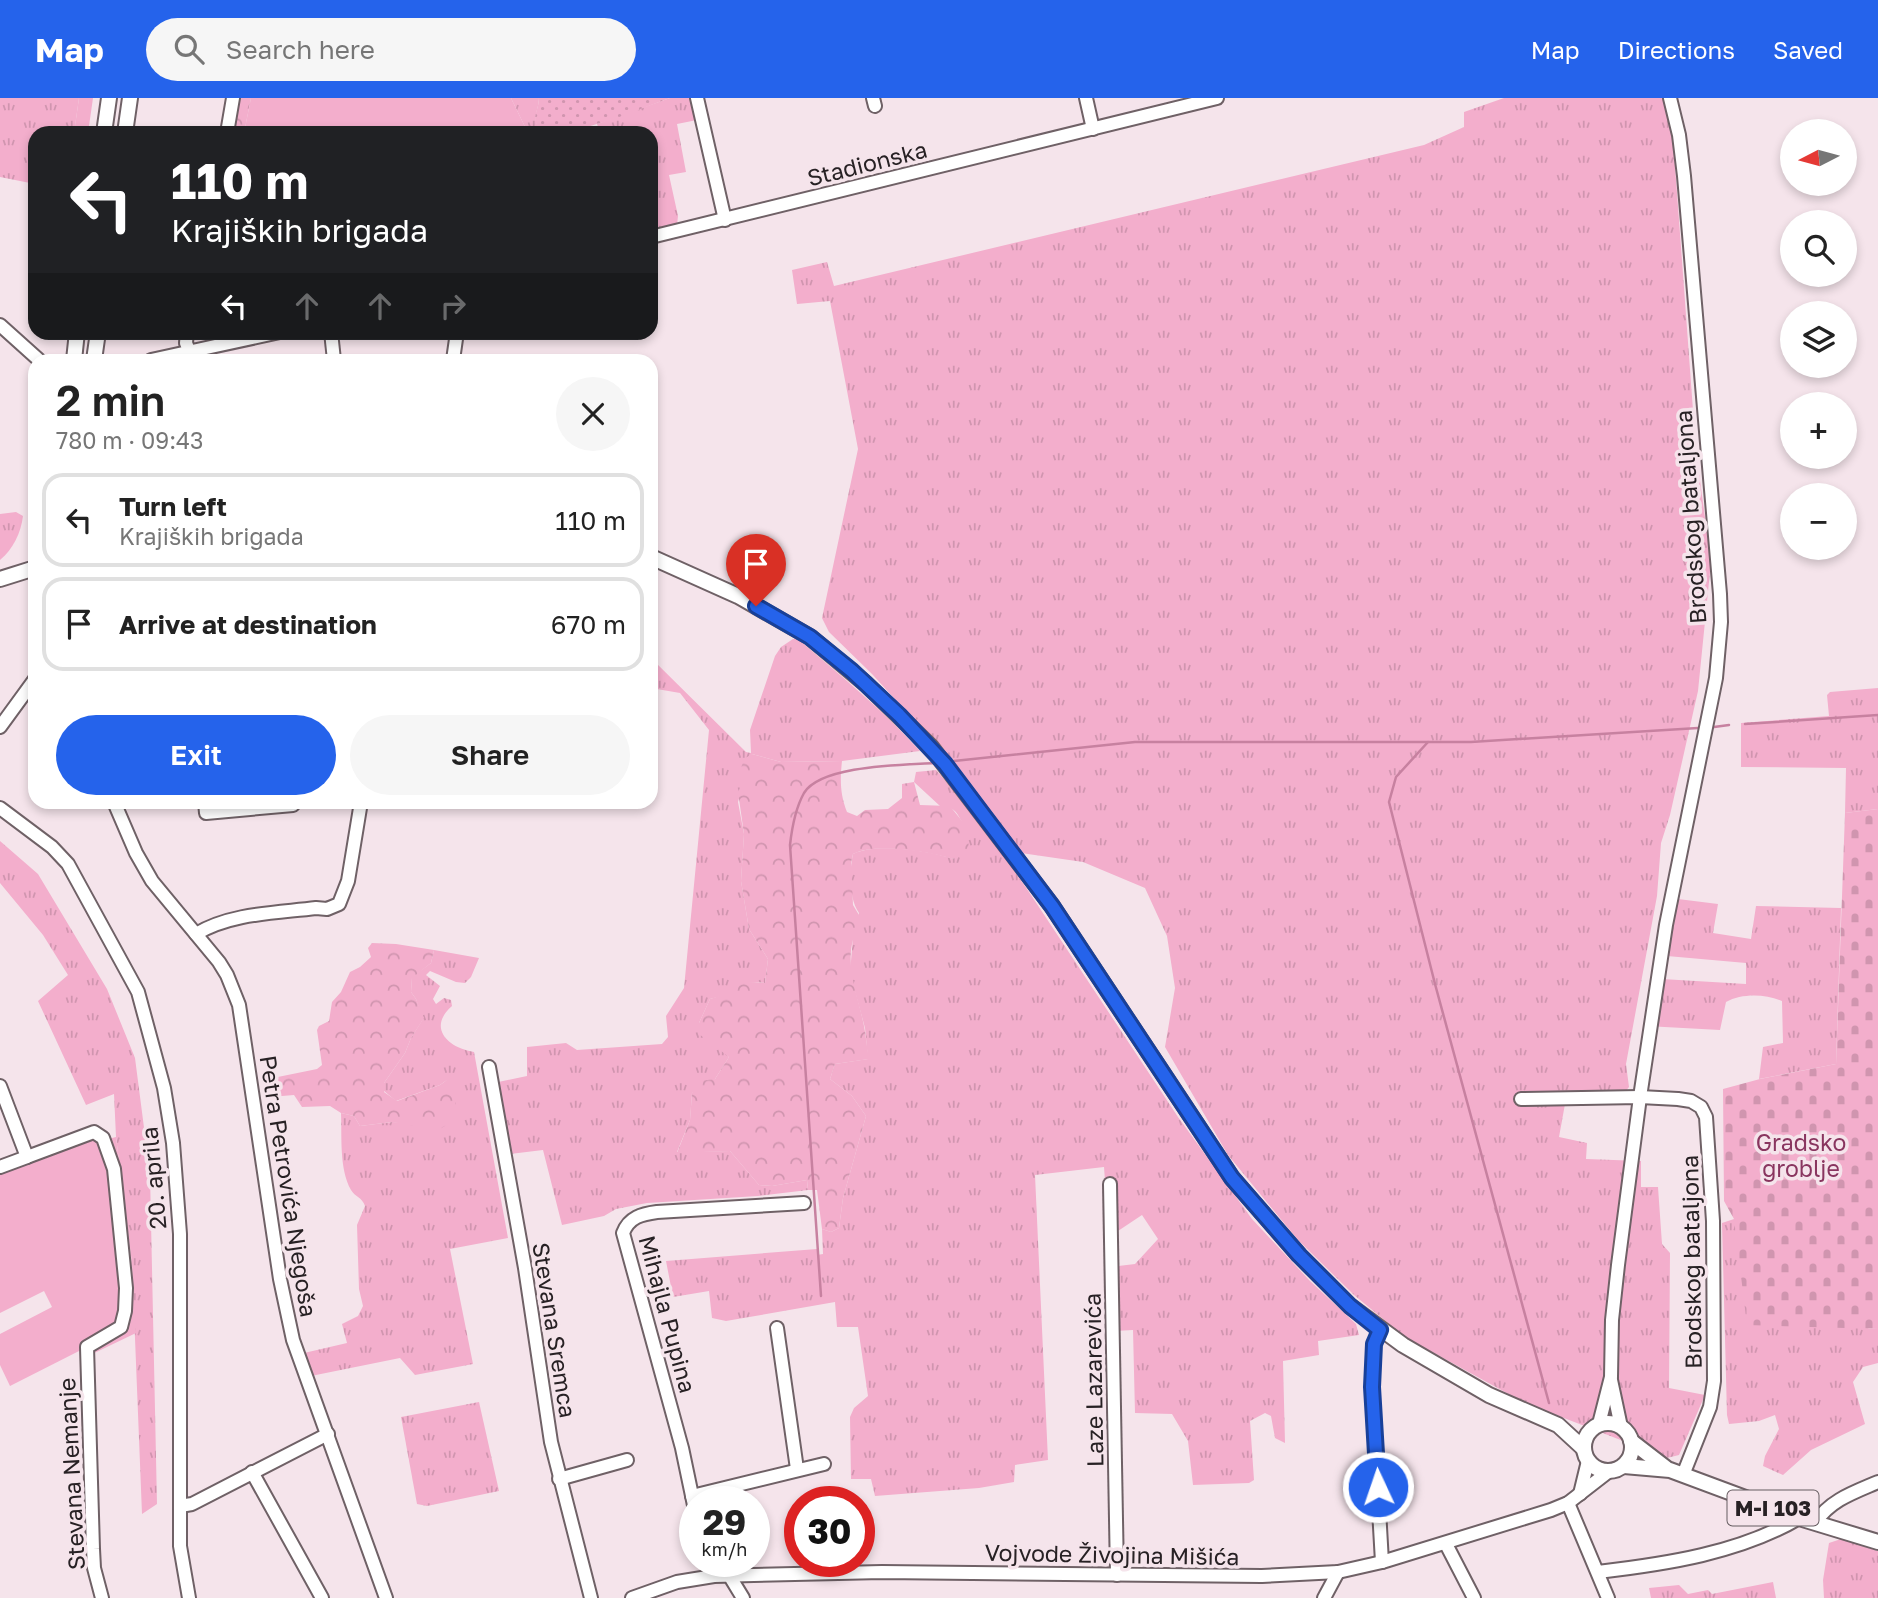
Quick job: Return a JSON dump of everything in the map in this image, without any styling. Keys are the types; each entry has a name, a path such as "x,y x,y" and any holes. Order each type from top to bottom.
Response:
{"main road":[{"path":"104,126 109,98"},
{"path":"126,126 130,98"},
{"path":"658,560 738,596 810,637 873,690 931,747 1052,906 1232,1178 1299,1255 1350,1306 1380,1330 1489,1395 1558,1425 1614,1424 1621,1427"},
{"path":"0,579 28,571"},
{"path":"1558,1425 1598,1470 1608,1472"},
{"path":"1585,1455 1586,1436 1597,1425"},
{"name":"M-I 103","path":"1621,1427 1642,1452 1676,1473 1800,1518 1878,1542"},
{"path":"1624,1466 1629,1459 1631,1441"},
{"name":"M-I 103","path":"1608,1472 1624,1466 1676,1473"}],"street":[{"path":"227,126 233,98"},
{"path":"696,98 725,220"},
{"path":"1086,98 1093,129"},
{"name":"Stadionska","path":"658,235 1093,129 1193,101 1217,98"},
{"name":"Brodskog bataljona","path":"1621,1427 1611,1377 1613,1306 1666,925 1716,678 1721,622 1684,176 1679,135 1670,98"},
{"path":"0,325 32,354"},
{"path":"186,340 190,353"},
{"path":"184,354 246,340"},
{"path":"0,727 28,689"},
{"name":"20. aprila","path":"0,808 52,847 68,864 130,974 138,992 158,1063 173,1143 180,1234 180,1546 189,1598"},
{"name":"Petra Petrovića Njegoša","path":"117,809 136,853 152,881 227,975 239,1005 272,1228 290,1328 386,1598"},
{"path":"206,809 206,813 250,809"},
{"path":"196,934 208,927 239,918 327,909 339,904 348,881 360,809"},
{"name":"Stevana Sremca","path":"489,1066 525,1268 551,1442 591,1598"},
{"path":"0,1086 27,1157 0,1167"},
{"name":"Brodskog bataljona","path":"1521,1099 1640,1097 1691,1101 1701,1107 1708,1126 1713,1221 1714,1381 1710,1407 1676,1473"},
{"name":"Stevana Nemanje","path":"27,1157 94,1132 103,1138 114,1169 126,1288 125,1311 121,1327 86,1347 94,1559 102,1598"},
{"name":"Laze Lazarevića","path":"1110,1184 1118,1575"},
{"name":"Mihajla Pupina","path":"690,1486 623,1233 626,1225 639,1215 657,1212 804,1203"},
{"path":"778,1328 797,1469"},
{"path":"1380,1330 1374,1344 1372,1387 1382,1562"},
{"name":"Brodskog bataljona","path":"1597,1425 1611,1377"},
{"path":"180,1506 192,1504 328,1434"},
{"path":"1580,1494 1585,1455"},
{"path":"559,1479 627,1460"},
{"path":"731,1486 824,1464"},
{"path":"252,1472 322,1598"},
{"name":"Vojvode Živojina Mišića","path":"770,1574 882,1572 1262,1576 1338,1572 1446,1544 1568,1503 1608,1472"},
{"path":"1816,1522 1824,1511 1838,1500 1878,1482"},
{"path":"1568,1503 1608,1598"},
{"path":"1598,1572 1667,1563 1709,1553 1742,1544 1800,1518"},
{"path":"1446,1544 1474,1598"},
{"path":"1324,1598 1338,1572"},
{"name":"Vojvode Živojina Mišića","path":"632,1598 687,1579 705,1577"},
{"path":"730,1577 743,1598"}],"green space":[{"path":"0,98 79,98 75,126 28,126 28,183 0,177"},
{"path":"79,98 93,98 89,126 75,126"},
{"path":"238,98 251,98 245,126 233,126"},
{"path":"251,98 511,98 525,126 245,126"},
{"path":"511,98 539,98 536,118 538,126 525,126"},
{"path":"539,98 670,98 590,126 538,126 535,118"},
{"path":"670,98 692,98 697,120 677,124 686,172 669,175 678,216 677,225 658,229 658,126 597,124"},
{"path":"1504,98 1664,98 1672,125 1696,451 1711,562 1698,691 1670,815 1661,843 1657,896 1626,1064 1629,1087 1616,1103 1565,1104 1559,1137 1587,1143 1586,1159 1641,1161 1641,1187 1658,1187 1662,1244 1670,1253 1669,1388 1705,1395 1679,1455 1667,1458 1523,1402 1405,1337 1354,1295 1298,1240 1228,1155 1165,1047 1175,988 1167,936 1145,888 1083,862 1021,853 955,765 872,674 829,632 822,618 858,449 830,301 797,304 792,270 827,262 834,286 1424,145 1464,127 1464,112"},
{"path":"16,512 23,516 16,540 0,560 0,514"},
{"path":"793,639 798,639 861,693 920,751 842,761 781,762 752,754 738,802 744,834 741,881 749,929 768,959 765,983 740,985 710,999 699,1023 729,1057 715,1079 692,1093 690,1120 677,1152 730,1151 759,1185 772,1186 807,1180 808,1190 647,1203 562,1225 543,1150 502,1155 489,1084 527,1076 527,1047 566,1043 577,1050 662,1044 668,1037 666,1016 684,988 709,730 680,693 658,689 658,665 746,752 751,753 750,730 775,656 781,647"},
{"path":"1878,688 1878,809 1845,813 1846,768 1741,767 1741,723 1829,716 1827,695 1830,692"},
{"path":"752,754 781,762 842,761 841,787 845,805 847,812 857,816 865,810 888,809 902,798 902,784 914,782 920,805 950,806 966,826 969,848 954,859 889,848 863,850 853,854 853,905 862,920 852,946 852,973 869,1059 835,1064 830,1079 852,1096 866,1116 843,1198 839,1228 831,1232 822,1229 817,1190 808,1190 807,1180 772,1186 759,1185 730,1151 677,1153 690,1120 692,1093 700,1081 715,1079 729,1057 699,1034 699,1023 710,999 743,983 765,983 768,959 749,929 741,881 744,834 738,792 743,782 738,777 744,759"},
{"path":"936,770 972,811 1178,1117 1252,1219 1310,1281 1356,1324 1359,1335 1318,1341 1319,1355 1283,1361 1285,1443 1275,1438 1271,1416 1265,1413 1250,1421 1254,1480 1249,1483 1193,1485 1188,1441 1172,1414 1135,1413 1133,1330 1115,1331 1110,1267 1135,1264 1158,1239 1142,1215 1109,1237 1104,1167 1035,1175 1048,1460 1015,1465 1014,1482 979,1488 875,1496 875,1486 871,1479 851,1479 850,1417 854,1408 868,1396 858,1327 837,1327 835,1302 726,1321 712,1318 709,1291 673,1297 666,1261 817,1249 817,1255 823,1254 822,1229 831,1232 839,1228 843,1198 866,1116 852,1096 830,1079 835,1064 868,1059 865,1028 850,973 853,937 859,913 853,900 851,885 853,854 863,850 889,848 932,853 954,859 962,822 954,810 940,806 914,782 916,772"},
{"name":"Gradsko groblje","path":"1878,809 1878,1329 1747,1325 1734,1219 1724,1201 1723,1089 1836,1064 1845,813"},
{"path":"0,841 38,874 107,989 135,1058 150,1174 157,1504 142,1514 132,1263 116,1137 114,1094 86,1105 38,1001 68,975 43,935 0,883"},
{"path":"1678,899 1718,904 1713,933 1751,939 1756,906 1841,908 1836,1064 1759,1079 1763,1047 1783,1043 1782,1001 1769,997 1747,996 1726,1002 1720,1030 1646,1026 1662,979 1746,984 1746,963 1667,956"},
{"path":"372,943 434,950 431,963 412,978 411,992 424,1018 405,1053 384,1083 384,1092 397,1101 454,1079 456,1112 445,1126 438,1130 392,1122 360,1126 354,1116 341,1113 330,1106 302,1107 294,1095 270,1097 268,1079 317,1069 322,1065 317,1030 329,1021 332,1002 341,992 350,972 371,957 368,948"},
{"path":"434,950 479,958 471,977 465,983 430,971 426,975 440,986 433,999 436,1004 444,998 451,1000 452,1006 441,1022 444,1036 456,1046 474,1052 508,1238 450,1249 473,1364 415,1375 400,1358 311,1376 304,1353 347,1343 342,1324 358,1316 363,1306 359,1289 357,1225 365,1206 347,1182 342,1152 341,1113 354,1116 360,1126 407,1123 447,1080 396,1101 384,1091 384,1083 405,1053 423,1019 411,992 412,977 431,963"},
{"path":"116,1137 132,1263 136,1333 84,1358 81,1350 10,1386 0,1365 0,1334 52,1307 44,1291 0,1313 0,1173 90,1138 100,1141"},
{"path":"1734,1219 1869,1329 1878,1329 1878,1363 1863,1367 1853,1382 1865,1424 1811,1450 1783,1475 1763,1466 1765,1456 1779,1429 1775,1415 1759,1421 1729,1424 1727,1415 1722,1223"},
{"path":"479,1402 499,1491 427,1506 417,1504 401,1417"},
{"path":"1841,1539 1878,1551 1878,1598 1824,1598 1823,1580 1829,1543"},
{"path":"1773,1582 1776,1598 1651,1598 1649,1588 1679,1585 1688,1594 1708,1590 1712,1594"}],"waterway":[{"path":"1745,724 1878,715"},
{"path":"1714,727 1729,725"},
{"path":"954,761 1135,742 1471,742 1698,728"},
{"path":"1428,742 1396,777 1389,802 1435,984 1549,1403"},
{"path":"821,1296 790,845 793,825 804,793 813,784 827,777 864,768 934,763"}],"route":[{"path":"756,606 823,647 879,695 931,747 1052,906 1232,1178 1299,1255 1350,1306 1380,1330 1374,1344 1372,1387 1378,1487"}]}
